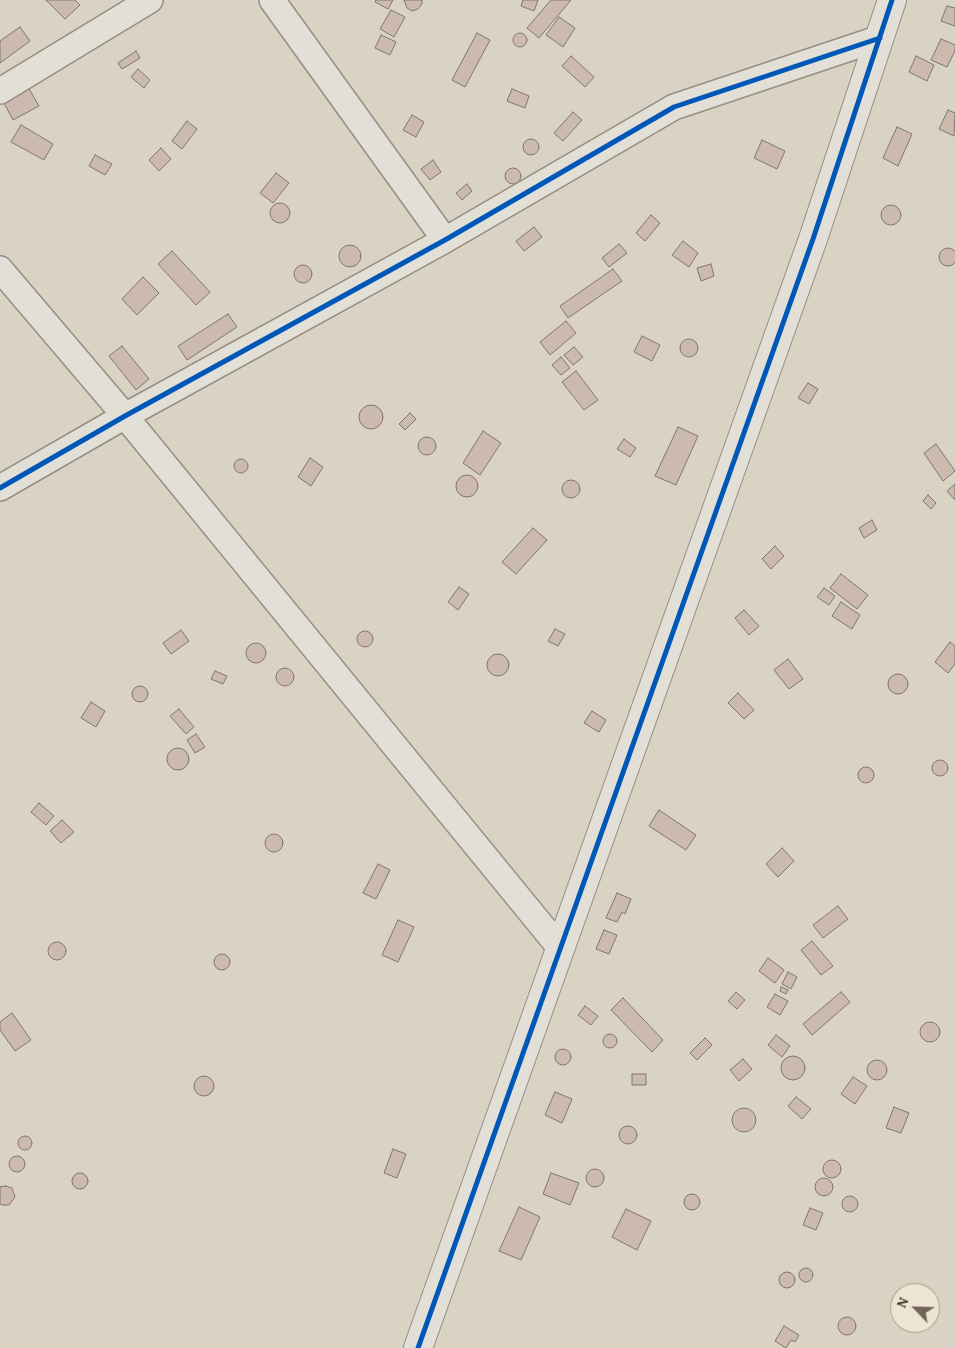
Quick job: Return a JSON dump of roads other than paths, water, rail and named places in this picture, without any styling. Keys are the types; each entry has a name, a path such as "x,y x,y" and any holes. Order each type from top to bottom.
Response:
{"street":[{"path":"0,91 150,0"},
{"path":"272,0 445,240"},
{"path":"418,1348 810,248 892,0"},
{"path":"0,488 125,416 445,240 674,107 880,38"},
{"path":"0,269 125,416 560,948"}]}
